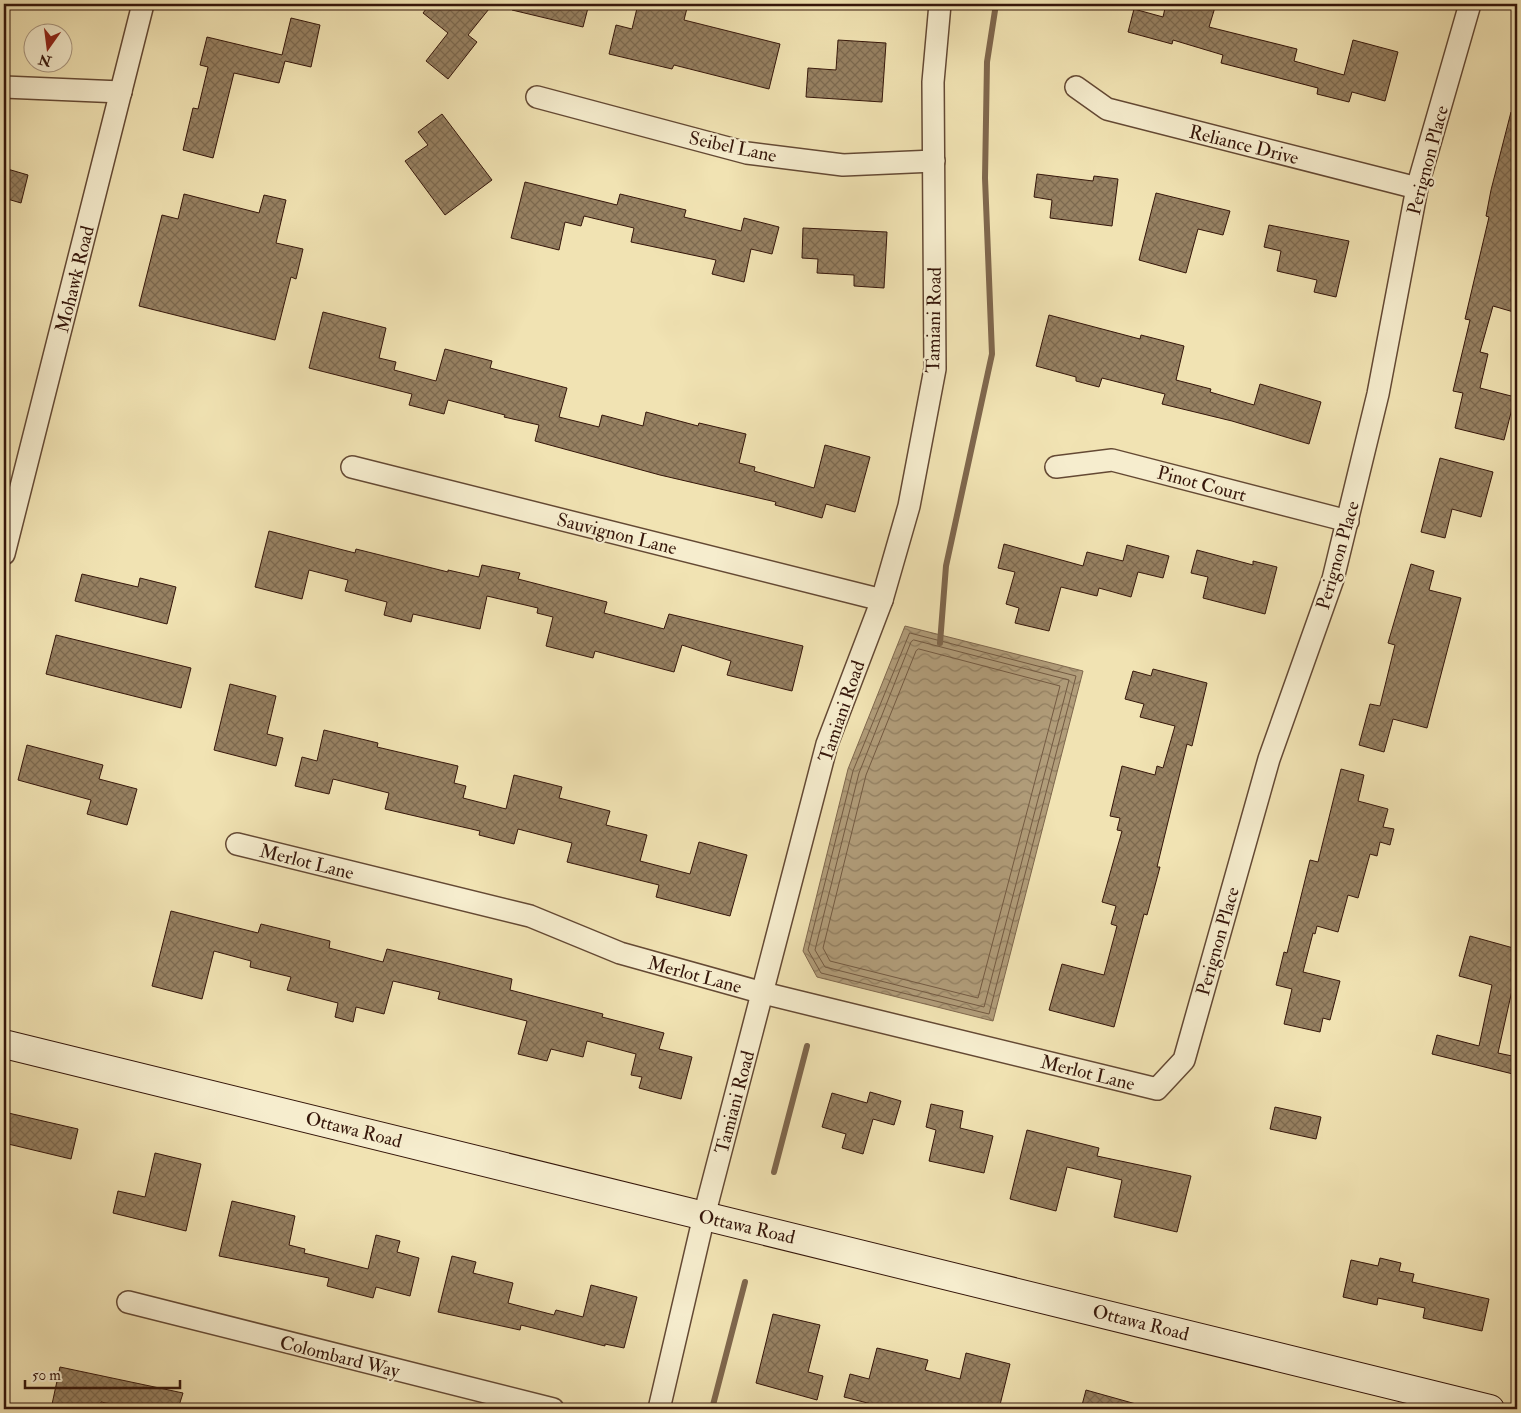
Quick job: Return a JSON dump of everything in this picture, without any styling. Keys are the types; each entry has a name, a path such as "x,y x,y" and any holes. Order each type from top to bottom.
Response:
{"street":[{"name":"Mohawk Road","path":"4,554 143,4"},
{"name":"Tamiani Road","path":"659,1409 704,1216 827,744 882,600 909,506 935,369 933,82 940,4"},
{"name":"Perignon Place","path":"1157,1089 1184,1060 1269,759 1333,579 1378,394 1417,188 1470,4"},
{"path":"4,87 121,92"},
{"name":"Reliance Drive","path":"1076,88 1106,109 1417,188"},
{"name":"Seibel Lane","path":"537,97 747,153 843,165 934,162"},
{"name":"Pinot Court","path":"1056,467 1112,460 1348,521"},
{"name":"Sauvignon Lane","path":"352,467 882,600"},
{"name":"Merlot Lane","path":"237,844 530,916 620,953 763,993 1157,1089"},
{"name":"Ottawa Road","path":"4,1044 1490,1409"},
{"name":"Colombard Way","path":"128,1302 553,1409"}],"water":[{"path":"905,626 1083,671 993,1021 817,977 803,951 848,769"}],"building":[{"path":"430,4 493,4 468,35 477,42 448,79 426,61 448,33 423,13"},
{"path":"513,4 589,4 583,27 512,10"},
{"path":"638,4 688,4 684,20 780,44 769,89 674,65 672,69 609,54 616,25 632,29"},
{"path":"1166,4 1216,4 1209,27 1297,49 1294,61 1344,75 1353,40 1398,52 1385,101 1352,92 1349,102 1317,94 1318,88 1221,63 1223,55 1173,40 1172,44 1128,32 1134,9 1163,17"},
{"path":"291,18 320,25 311,67 285,61 279,83 234,73 213,158 183,150 193,108 198,109 208,67 200,65 207,37 282,55"},
{"path":"838,40 886,43 882,102 806,97 808,68 836,70"},
{"path":"1511,112 1517,113 1517,313 1493,306 1480,352 1488,354 1480,388 1515,397 1504,440 1455,428 1463,393 1453,391 1470,320 1465,319 1489,217 1486,216 1491,190"},
{"path":"442,114 492,180 445,215 405,161 428,145 418,132"},
{"path":"4,168 28,175 21,203 4,198"},
{"path":"1037,174 1093,181 1094,176 1118,179 1112,226 1050,218 1052,200 1034,197"},
{"path":"525,182 617,205 620,194 686,210 684,217 741,231 744,218 779,227 772,254 751,249 744,282 712,274 716,260 631,242 634,228 584,216 581,226 565,222 559,250 511,238"},
{"path":"1156,193 1230,211 1223,235 1198,229 1186,273 1139,260"},
{"path":"184,194 259,213 264,195 286,200 276,243 303,249 296,279 291,277 275,340 139,306 162,215 178,219"},
{"path":"1269,225 1349,241 1336,297 1314,292 1317,280 1277,271 1281,251 1264,247"},
{"path":"803,228 887,232 884,288 854,286 854,275 817,273 818,259 802,258"},
{"path":"323,312 386,328 379,358 396,362 394,370 436,381 445,349 492,361 490,368 567,388 559,417 599,427 602,415 643,426 646,412 698,426 699,423 746,434 739,463 755,467 754,471 814,488 825,445 870,457 855,512 826,504 822,518 775,505 776,502 660,475 535,441 539,425 504,417 505,415 448,400 444,414 409,405 412,394 309,368"},
{"path":"1049,315 1140,339 1141,335 1184,346 1176,380 1211,389 1210,392 1254,405 1260,384 1321,402 1309,444 1232,421 1162,404 1165,394 1102,378 1099,387 1076,381 1076,377 1036,366"},
{"path":"1440,458 1493,472 1481,517 1452,509 1445,538 1421,532"},
{"path":"269,531 355,553 356,549 448,572 448,570 479,577 482,565 520,573 518,579 607,602 604,613 664,629 669,614 803,646 792,691 727,675 731,661 682,645 674,672 595,651 593,658 546,646 553,617 537,613 538,608 487,596 480,629 413,614 411,622 384,615 387,602 345,591 348,580 309,570 302,599 255,587"},
{"path":"1004,544 1083,566 1087,552 1123,561 1127,545 1169,556 1163,578 1138,572 1131,597 1099,588 1097,596 1061,587 1049,631 1015,623 1019,608 1006,604 1015,572 998,568"},
{"path":"1197,550 1253,565 1253,561 1277,567 1265,614 1203,598 1208,577 1191,573"},
{"path":"1411,564 1434,571 1429,590 1461,598 1427,728 1393,719 1384,752 1359,745 1370,704 1380,706 1395,645 1388,643"},
{"path":"82,574 138,587 140,578 176,587 167,624 75,601"},
{"path":"56,635 191,668 181,708 46,674"},
{"path":"1153,669 1207,683 1192,746 1187,744 1157,867 1160,867 1147,915 1144,914 1114,1027 1049,1010 1062,964 1104,975 1117,926 1111,924 1116,906 1102,902 1122,831 1117,830 1120,818 1110,816 1122,766 1155,775 1157,766 1163,768 1175,726 1140,717 1144,704 1125,699 1133,671 1151,676"},
{"path":"230,684 276,696 267,734 283,738 276,766 214,750"},
{"path":"324,730 378,743 377,747 458,766 454,783 466,786 463,798 506,809 514,775 562,787 559,798 610,811 606,825 647,835 640,861 690,874 699,842 747,855 730,916 656,897 659,885 567,862 572,843 518,829 514,844 479,835 480,831 385,809 389,793 333,779 329,794 295,786 302,757 317,761"},
{"path":"27,745 103,765 99,779 137,789 127,825 87,814 91,800 18,780"},
{"path":"1341,769 1364,775 1358,801 1388,809 1383,827 1394,829 1390,845 1380,842 1377,856 1370,854 1358,898 1348,895 1338,932 1317,926 1315,934 1313,933 1303,972 1340,981 1330,1020 1323,1018 1320,1032 1284,1024 1292,989 1276,985 1284,952 1287,953 1310,860 1318,862"},
{"path":"171,911 258,933 261,924 330,941 329,948 383,962 387,949 512,979 510,990 603,1014 602,1017 664,1033 659,1049 692,1057 681,1099 639,1088 642,1077 631,1075 636,1054 587,1041 583,1057 551,1049 547,1061 518,1054 527,1021 438,999 440,992 393,981 384,1014 356,1007 353,1022 335,1017 338,1003 287,990 291,977 250,967 251,961 214,951 202,999 152,986"},
{"path":"1470,936 1517,949 1517,987 1513,986 1498,1053 1517,1057 1517,1075 1432,1054 1437,1035 1479,1046 1492,985 1459,976"},
{"path":"870,1092 901,1101 894,1125 873,1119 863,1154 842,1148 846,1134 822,1127 832,1093 867,1103"},
{"path":"931,1104 963,1111 960,1128 993,1136 984,1173 929,1161 936,1130 926,1127"},
{"path":"1275,1107 1321,1117 1316,1139 1270,1129"},
{"path":"4,1112 78,1129 71,1159 4,1143"},
{"path":"1027,1130 1099,1148 1097,1156 1191,1176 1177,1232 1114,1217 1122,1180 1067,1167 1056,1211 1010,1199"},
{"path":"155,1153 201,1164 186,1231 113,1213 118,1191 145,1197"},
{"path":"232,1201 295,1216 289,1245 305,1249 304,1253 368,1269 376,1235 400,1241 397,1252 419,1258 410,1296 376,1287 373,1298 327,1286 329,1278 219,1256"},
{"path":"452,1256 476,1262 473,1273 513,1283 508,1303 554,1315 556,1310 583,1317 591,1285 637,1297 624,1348 605,1344 605,1346 521,1325 520,1330 438,1312"},
{"path":"1380,1258 1401,1263 1399,1271 1414,1274 1412,1282 1489,1299 1482,1331 1423,1318 1425,1308 1378,1298 1377,1305 1343,1297 1351,1260 1378,1266"},
{"path":"773,1314 820,1325 808,1372 823,1376 817,1400 756,1383"},
{"path":"877,1348 928,1360 925,1370 960,1379 966,1353 1010,1364 999,1409 891,1409 844,1397 850,1374 869,1379"},
{"path":"60,1367 183,1393 178,1409 135,1409 101,1402 100,1409 51,1409"},
{"path":"1086,1390 1136,1404 1135,1409 1081,1409"}],"waterway":[{"path":"940,643 946,566 992,354 985,178 987,62 996,4"},
{"path":"774,1172 807,1046"},
{"path":"713,1405 745,1282"}]}
